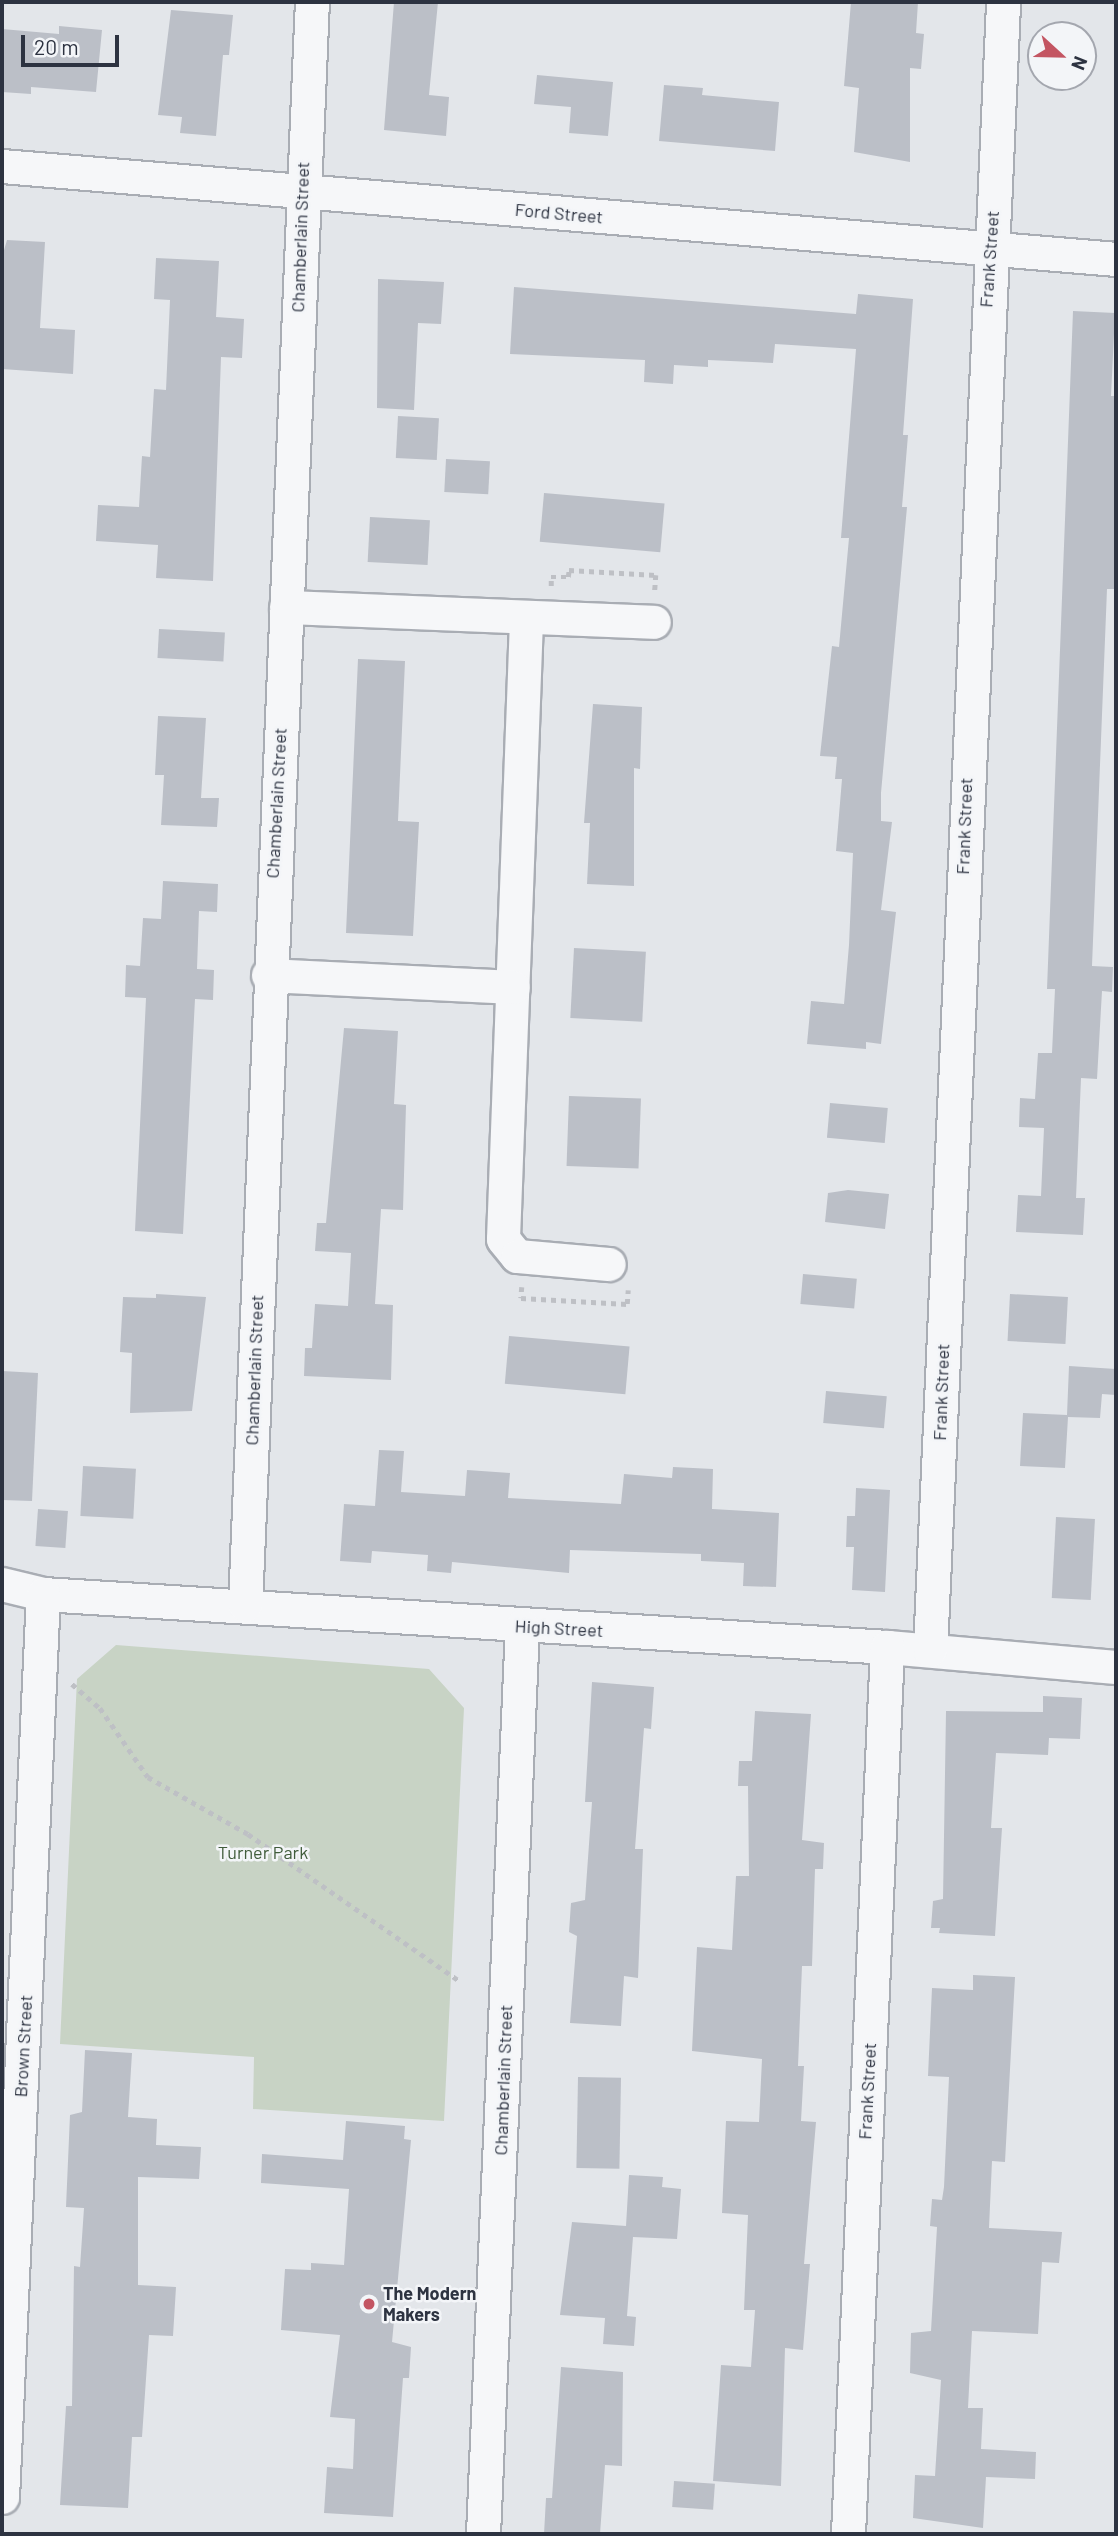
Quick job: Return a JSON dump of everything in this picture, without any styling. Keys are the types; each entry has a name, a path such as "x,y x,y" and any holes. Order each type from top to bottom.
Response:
{"street":[{"name":"Chamberlain Street","path":"245,1605 268,975 286,607 301,192 312,2"},
{"name":"Frank Street","path":"930,1650 989,248 1003,2"},
{"name":"Ford Street","path":"2,166 1116,259"},
{"path":"286,607 538,620 654,622"},
{"path":"538,620 513,987 503,1239 523,1256 619,1271"},
{"path":"268,975 513,987"},
{"name":"High Street","path":"2,1584 43,1594 887,1647 1116,1667"},
{"name":"Brown Street","path":"2,2497 43,1594"},
{"name":"Chamberlain Street","path":"483,2534 522,1626"},
{"name":"Frank Street","path":"848,2534 887,1647"}],"path":[{"path":"538,620 551,578 568,577 569,570 656,575 654,622"},
{"path":"523,1256 521,1298 627,1304 619,1271"},
{"path":"68,1682 100,1708 148,1777 248,1834 458,1980"}],"green space":[{"name":"Turner Park","path":"116,1645 429,1669 464,1708 444,2121 253,2109 254,2057 60,2044 77,1679"}],"building":[{"path":"394,2 438,2 429,95 449,97 446,136 384,130"},
{"path":"851,2 918,2 916,33 924,34 921,69 910,68 910,162 854,152 859,88 844,86"},
{"path":"171,10 233,15 229,55 223,55 216,136 180,133 182,117 158,115"},
{"path":"59,26 102,30 96,92 31,87 31,94 2,92 2,29 59,34"},
{"path":"537,75 613,82 608,136 569,133 571,107 534,104"},
{"path":"664,85 703,88 702,95 779,102 775,151 659,141"},
{"path":"7,240 45,242 40,328 75,330 73,374 2,369 2,257"},
{"path":"156,258 219,261 216,317 244,319 242,358 221,357 213,581 156,578 158,545 96,541 98,505 139,507 142,456 150,457 154,389 166,390 170,300 154,299"},
{"path":"378,279 444,282 441,324 418,323 414,410 377,408"},
{"path":"514,287 856,314 858,294 913,299 903,435 908,435 902,507 907,507 881,793 881,821 892,822 881,910 896,912 881,1044 866,1042 866,1049 807,1044 811,1001 844,1004 849,945 853,853 836,851 842,779 835,779 837,757 820,756 832,646 839,647 849,538 841,538 856,349 775,344 773,363 708,360 708,367 674,365 673,384 644,382 645,360 510,354"},
{"path":"1073,311 1115,313 1111,396 1116,396 1116,589 1107,589 1092,966 1113,967 1112,992 1102,991 1097,1079 1081,1078 1076,1198 1085,1198 1083,1235 1016,1232 1018,1195 1041,1196 1044,1128 1019,1127 1020,1098 1035,1099 1038,1053 1052,1053 1055,989 1047,989"},
{"path":"398,416 439,418 437,460 396,458"},
{"path":"446,459 490,461 488,494 444,492"},
{"path":"544,493 665,504 660,552 540,542"},
{"path":"370,517 430,520 428,565 368,562"},
{"path":"159,629 225,632 223,661 157,658"},
{"path":"358,659 405,661 398,821 419,822 413,936 346,933"},
{"path":"593,704 642,707 640,769 634,768 634,886 587,884 590,823 584,823"},
{"path":"158,716 206,718 201,798 219,798 217,827 161,825 164,775 155,775"},
{"path":"163,881 218,884 217,912 199,911 197,969 214,970 213,1000 195,999 183,1234 135,1231 146,998 125,997 126,965 140,966 143,918 161,919"},
{"path":"574,948 646,952 642,1022 570,1018"},
{"path":"344,1028 398,1031 394,1104 406,1105 403,1210 381,1209 375,1304 393,1305 391,1380 304,1376 305,1348 312,1348 315,1304 348,1306 351,1253 315,1251 317,1223 326,1223"},
{"path":"569,1096 641,1099 639,1168 567,1166"},
{"path":"830,1103 888,1108 885,1143 827,1138"},
{"path":"848,1190 889,1194 885,1229 825,1222 828,1193"},
{"path":"803,1274 857,1279 854,1309 800,1304"},
{"path":"156,1294 206,1297 192,1411 130,1413 132,1353 120,1352 123,1297 156,1298"},
{"path":"1010,1294 1068,1297 1065,1344 1008,1341"},
{"path":"509,1336 630,1347 625,1394 505,1384"},
{"path":"1069,1366 1116,1369 1116,1395 1102,1394 1100,1418 1068,1417 1065,1468 1020,1466 1023,1413 1067,1415"},
{"path":"2,1371 38,1373 32,1501 2,1500"},
{"path":"826,1391 887,1396 884,1428 823,1423"},
{"path":"379,1450 404,1451 401,1492 465,1496 467,1470 510,1473 508,1498 621,1504 624,1474 672,1478 673,1467 713,1469 712,1509 779,1513 776,1587 743,1586 744,1563 701,1561 701,1554 570,1550 569,1573 452,1562 451,1573 427,1571 428,1555 372,1551 371,1563 340,1561 344,1504 375,1506"},
{"path":"83,1466 136,1469 133,1519 80,1516"},
{"path":"856,1488 890,1490 885,1592 852,1590 854,1547 846,1547 847,1516 855,1516"},
{"path":"38,1509 68,1511 65,1548 35,1546"},
{"path":"1056,1517 1095,1519 1091,1600 1052,1598"},
{"path":"592,1682 654,1687 651,1729 644,1728 635,1849 643,1849 638,1978 624,1976 621,2026 570,2023 577,1936 569,1932 571,1903 585,1900 592,1802 585,1802"},
{"path":"1043,1696 1082,1698 1080,1739 1049,1738 1048,1755 996,1753 991,1828 1002,1828 995,1936 939,1933 940,1928 931,1928 933,1901 943,1899 946,1711 1043,1712"},
{"path":"755,1711 811,1714 802,1840 824,1843 823,1869 815,1869 812,1966 802,1966 798,2066 804,2066 801,2121 816,2122 804,2264 810,2264 803,2350 785,2348 781,2486 713,2481 721,2365 751,2367 755,2310 744,2310 748,2215 722,2213 726,2121 759,2122 762,2059 692,2051 697,1947 732,1950 736,1876 749,1876 748,1786 738,1786 739,1761 752,1761"},
{"path":"973,1975 1015,1977 1005,2162 992,2161 989,2228 1062,2232 1059,2263 1042,2262 1038,2334 972,2331 968,2408 983,2408 981,2449 1036,2452 1035,2479 986,2477 983,2528 913,2518 915,2475 935,2476 941,2380 910,2373 911,2333 931,2331 937,2227 930,2226 932,2199 942,2200 944,2187 949,2077 928,2076 932,1988 973,1990"},
{"path":"85,2050 132,2053 128,2117 157,2119 156,2145 201,2147 199,2179 138,2177 138,2285 176,2287 173,2336 149,2335 142,2437 132,2437 128,2508 60,2505 66,2406 72,2406 74,2266 80,2267 84,2208 66,2207 70,2115 82,2112"},
{"path":"578,2077 621,2078 619,2169 576,2168"},
{"path":"346,2121 405,2126 404,2139 411,2140 392,2342 411,2347 409,2378 403,2378 393,2517 324,2513 327,2467 353,2469 355,2419 330,2417 340,2335 281,2330 285,2269 311,2270 311,2263 344,2265 349,2189 261,2183 262,2154 343,2160"},
{"path":"629,2175 663,2177 662,2187 681,2189 677,2239 633,2237 627,2316 636,2317 634,2346 603,2344 605,2318 560,2315 572,2222 626,2226"},
{"path":"561,2367 623,2372 622,2466 605,2465 600,2534 544,2534 546,2498 552,2498"},
{"path":"674,2481 715,2484 713,2510 672,2507"}],"place":[{"name":"The Modern Makers","path":"369,2304"}]}
